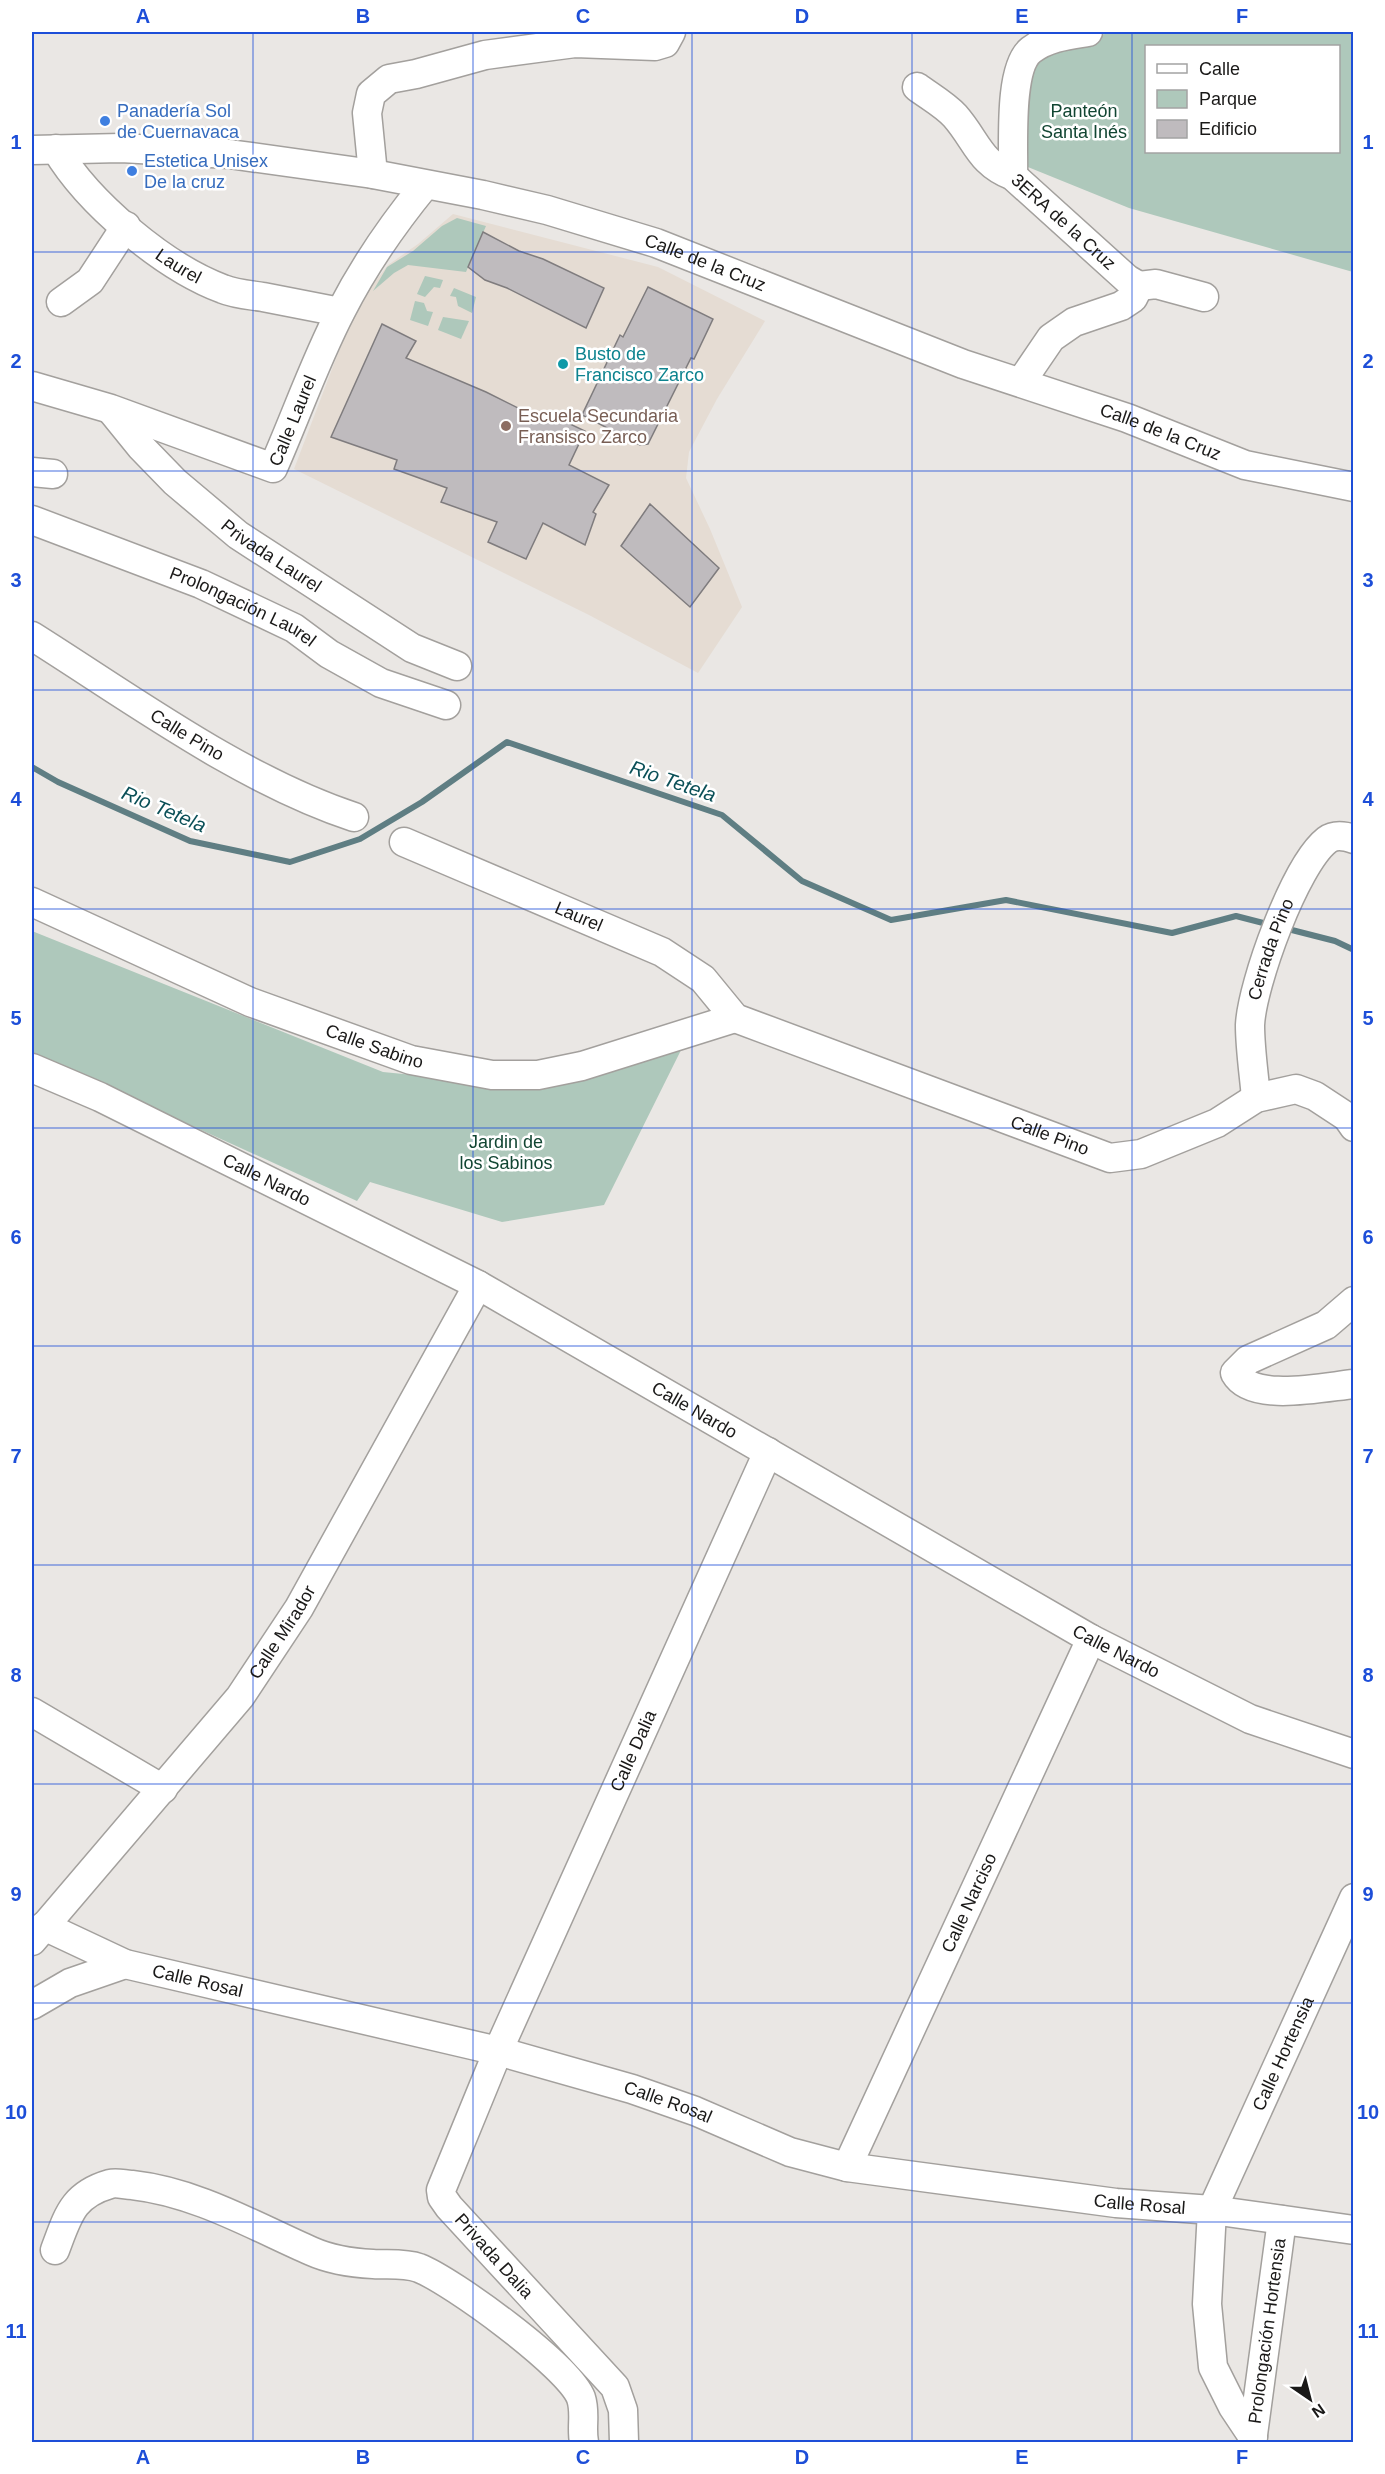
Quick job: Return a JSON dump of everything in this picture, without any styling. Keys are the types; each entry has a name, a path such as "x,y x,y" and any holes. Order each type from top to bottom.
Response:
{"street":[{"path":"373,174 366,113 370,94 389,79 485,55 574,43 655,46 665,43 671,32"},
{"name":"3ERA de la Cruz","path":"1013,176 1016,88 1023,59 1031,50 1046,41 1089,32"},
{"name":"3ERA de la Cruz","path":"917,87 954,115 986,160 1001,171 1013,176 1127,279 1139,286"},
{"name":"Calle de la Cruz","path":"44,150 121,148 229,154 373,174 547,210 656,243 963,364 1127,418 1245,465 1353,487"},
{"name":"Laurel","path":"44,150 126,226 184,272 225,290 340,312"},
{"name":"Calle Laurel","path":"32,386 111,409 273,468 340,312 387,234 425,185"},
{"path":"61,302 90,281 126,226"},
{"path":"1021,382 1051,338 1074,322 1121,306 1133,298 1139,286 1156,284 1204,297"},
{"name":"Privada Laurel","path":"111,409 141,447 175,482 238,535 403,643 458,666"},
{"name":"Prolongación Laurel","path":"32,520 201,584 294,628 329,654 381,683 446,705"},
{"name":"Calle Pino","path":"32,636 200,742 314,803 354,817"},
{"name":"Cerrada Pino","path":"1256,1098 1250,1024 1260,973 1289,897 1319,848 1329,839 1342,836 1353,839"},
{"name":"Laurel","path":"404,842 662,952 704,979 735,1018"},
{"name":"Calle Sabino","path":"32,902 250,1002 411,1060 492,1075 538,1075 582,1066 735,1018"},
{"name":"Calle Pino","path":"735,1018 1110,1158 1141,1154 1217,1123 1256,1098 1296,1089 1315,1096 1347,1117 1353,1127"},
{"name":"Calle Nardo","path":"32,1068 100,1097 478,1286 1091,1639 1250,1719 1353,1754"},
{"name":"Calle Mirador","path":"38,1934 240,1697 299,1608 478,1286"},
{"path":"1353,1301 1326,1325 1248,1360 1235,1373 1244,1384 1252,1388 1277,1391 1353,1384"},
{"name":"Calle Dalia","path":"498,2051 768,1452"},
{"name":"Calle Narciso","path":"847,2167 1091,1639"},
{"path":"32,1712 163,1789"},
{"name":"Calle Hortensia","path":"1212,2210 1353,1898"},
{"name":"Calle Rosal","path":"38,1934 125,1964 498,2051 632,2088 695,2111 790,2152 847,2167 1116,2203 1212,2210 1353,2230"},
{"path":"32,2005 70,1983 125,1964"},
{"name":"Privada Dalia","path":"498,2051 443,2182 442,2197 615,2387 623,2410 624,2442"},
{"path":"56,2250 69,2213 86,2193 113,2183 155,2188 231,2214 318,2254 342,2261 418,2268 484,2309 561,2370 580,2397 585,2429 623,2410"},
{"path":"1212,2210 1207,2304 1213,2367 1253,2440"},
{"name":"Prolongación Hortensia","path":"1253,2440 1282,2220"}],"shaded area":[{"name":"Escuela Secundaria Fransisco Zarco","path":"453,214 658,267 765,321 717,399 689,452 686,478 742,607 698,673 589,615 294,469 356,306 388,265 418,244"}],"green space":[{"name":"Panteón Santa Inés","path":"1115,32 1353,32 1353,272 1129,208 1018,163 1029,66 1064,42"},
{"path":"457,218 486,226 466,272 408,265 394,273 373,291 387,267 413,251 442,226"},
{"path":"425,276 443,280 440,288 434,287 425,297 417,294"},
{"path":"454,288 476,297 472,313 458,306 456,297 450,296"},
{"path":"415,301 424,303 427,311 433,312 428,326 410,320"},
{"path":"443,317 469,321 461,339 438,330"},
{"name":"Jardin de los Sabinos","path":"32,931 383,1072 526,1086 686,1040 604,1205 502,1222 370,1182 357,1201 32,1053"}],"building":[{"path":"483,232 519,251 543,259 604,288 586,328 507,288 485,280 468,267"},
{"path":"648,287 713,319 648,444 640,445 582,415 620,335 623,337"},
{"path":"382,324 416,341 406,358 486,392 546,422 549,414 585,431 569,465 609,485 593,512 596,514 585,545 543,523 526,559 488,542 497,522 441,502 447,488 394,469 397,460 331,437"},
{"path":"650,504 719,568 690,607 621,546"}],"waterway":[{"name":"Rio Tetela","path":"32,767 58,782 190,841 290,862 360,839 422,802 507,742 722,815 802,881 891,920 1006,900 1172,933 1236,916 1271,925"},
{"name":"Rio Tetela","path":"1284,928 1335,941 1354,950"}],"place":[{"name":"Panadería Sol de Cuernavaca","path":"105,121"},
{"name":"Estetica Unisex De la cruz","path":"132,171"},
{"name":"Busto de Francisco Zarco","path":"563,364"},
{"name":"Escuela Secundaria Fransisco Zarco","path":"506,426"}]}
